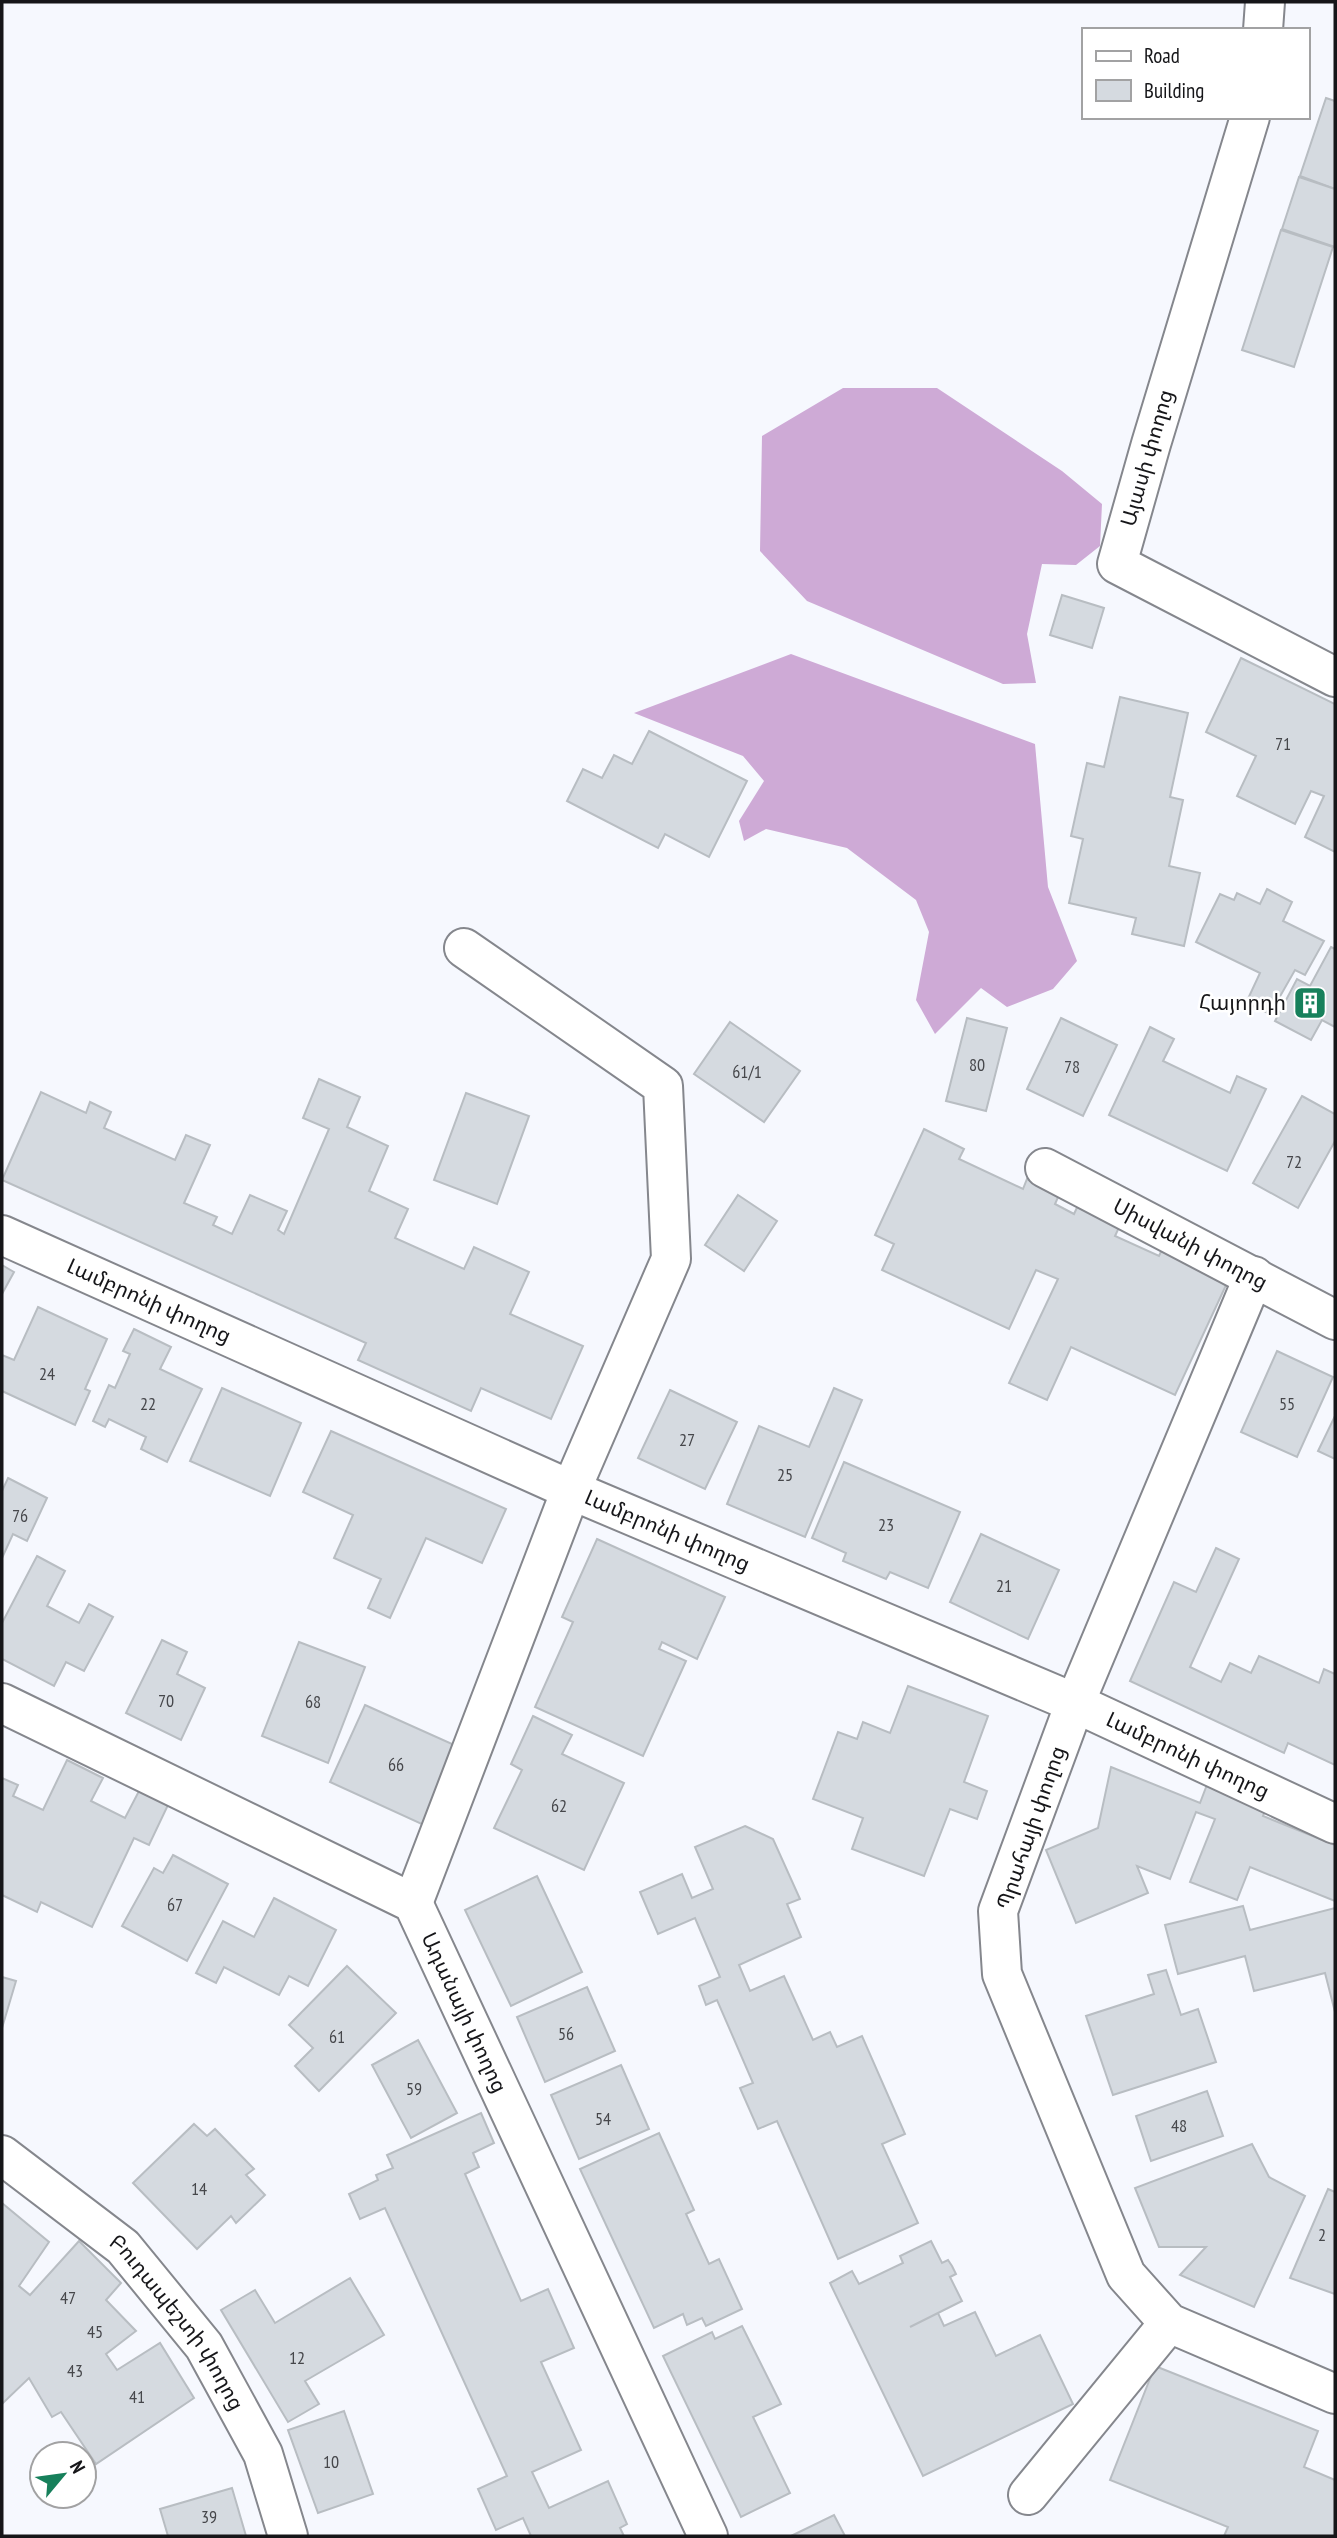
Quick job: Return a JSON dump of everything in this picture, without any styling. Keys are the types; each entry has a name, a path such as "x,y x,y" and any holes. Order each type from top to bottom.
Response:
{"street":[{"path":"1263,28 1265,2"},
{"name":"Այասի փողոց","path":"1249,119 1117,564 1335,677"},
{"path":"2,1703 413,1903 572,1490 671,1259 663,1086 464,948"},
{"name":"Սիսվանի փողոց","path":"1045,1168 1335,1320"},
{"name":"Լամբրոնի փողոց","path":"2,1235 572,1490 1075,1703 1335,1824"},
{"name":"Պրահայի փողոց","path":"1254,1276 1075,1703 998,1911 1002,1974 1126,2275 1169,2323 1333,2387"},
{"name":"Ադանայի փողոց","path":"413,1903 708,2536"},
{"name":"Բուդապեշտի փողոց","path":"2,2155 123,2246 204,2346 263,2454 288,2536"},
{"path":"1028,2494 1169,2323"}],"shaded area":[{"path":"843,388 937,388 1062,471 1102,504 1100,546 1076,565 1042,564 1027,634 1036,683 1003,684 807,601 760,551 762,436"},
{"path":"791,654 1035,744 1048,887 1077,961 1053,989 1007,1007 981,988 935,1034 916,1000 929,932 916,900 847,848 766,829 744,841 739,821 764,781 743,756 634,713"}],"building":[{"path":"1326,98 1335,101 1335,189 1300,176"},
{"path":"1299,177 1335,189 1335,247 1282,229"},
{"path":"1281,230 1333,247 1294,367 1242,350"},
{"path":"1062,595 1104,608 1092,648 1050,635"},
{"path":"1241,658 1335,704 1335,852 1305,837 1324,796 1311,791 1295,824 1237,796 1256,756 1206,732"},
{"path":"1120,697 1188,713 1170,797 1183,800 1169,866 1200,873 1184,946 1132,934 1136,918 1069,903 1083,839 1071,836 1087,763 1104,767"},
{"path":"649,731 747,781 709,857 665,834 658,848 567,801 583,769 602,778 614,755 632,764"},
{"path":"1267,889 1292,902 1283,921 1324,941 1305,975 1295,970 1270,1014 1246,1003 1260,973 1196,942 1220,894 1234,900 1237,893 1260,904"},
{"name":"Հայորդի","path":"1331,947 1335,949 1335,1027 1322,1020 1311,1040 1275,1021 1297,979 1310,986"},
{"path":"967,1018 1007,1028 986,1111 946,1101"},
{"path":"1061,1018 1117,1045 1083,1116 1027,1089"},
{"path":"730,1022 800,1071 764,1122 694,1074"},
{"path":"1150,1027 1174,1039 1163,1061 1230,1093 1237,1076 1266,1089 1227,1171 1109,1115"},
{"path":"319,1079 360,1097 347,1127 388,1146 369,1191 408,1209 395,1238 464,1269 474,1247 529,1272 510,1314 583,1346 551,1419 481,1388 471,1411 358,1360 366,1343 2,1180 41,1092 86,1113 90,1102 111,1112 104,1128 175,1160 186,1135 210,1145 184,1203 217,1217 213,1225 232,1234 250,1195 287,1211 278,1230 284,1234 329,1129 303,1118"},
{"path":"466,1093 529,1116 497,1204 434,1180"},
{"path":"1302,1096 1335,1114 1335,1141 1298,1208 1253,1183"},
{"path":"924,1129 964,1149 959,1159 1023,1189 1027,1179 1059,1195 1055,1204 1074,1214 1080,1201 1122,1221 1115,1236 1159,1256 1166,1241 1227,1283 1175,1395 1071,1347 1047,1400 1009,1383 1058,1279 1036,1270 1009,1329 882,1270 894,1244 875,1235"},
{"path":"738,1195 777,1221 744,1271 705,1245"},
{"path":"2,1265 14,1272 2,1294"},
{"path":"38,1307 107,1339 85,1389 90,1391 75,1425 2,1391 2,1355 14,1360"},
{"path":"134,1329 171,1347 160,1369 202,1389 167,1462 141,1449 146,1437 109,1419 105,1427 93,1421 109,1385 115,1388 130,1354 123,1351"},
{"path":"1277,1351 1333,1377 1297,1457 1241,1432"},
{"path":"222,1388 301,1423 270,1496 190,1461"},
{"path":"834,1388 862,1400 805,1537 727,1504 759,1426 809,1447"},
{"path":"670,1390 737,1422 705,1489 638,1458"},
{"path":"1335,1416 1335,1459 1318,1451"},
{"path":"331,1431 506,1509 482,1563 426,1538 390,1618 368,1608 381,1579 334,1558 353,1515 303,1492"},
{"path":"844,1462 960,1512 928,1588 890,1572 886,1579 843,1561 846,1553 812,1538"},
{"path":"8,1478 47,1498 27,1541 13,1534 2,1558 2,1491"},
{"path":"981,1534 1059,1570 1028,1639 950,1602"},
{"path":"597,1539 725,1597 697,1659 662,1642 659,1649 686,1661 643,1756 535,1707 573,1622 562,1617"},
{"path":"1216,1548 1239,1559 1190,1667 1221,1682 1230,1663 1251,1673 1259,1656 1319,1683 1324,1669 1335,1674 1335,1765 1288,1743 1284,1753 1130,1681 1174,1582 1196,1592"},
{"path":"37,1556 65,1571 47,1606 79,1623 89,1604 113,1617 84,1671 66,1662 54,1686 2,1659 2,1623"},
{"path":"162,1640 187,1652 177,1674 205,1688 181,1740 126,1713"},
{"path":"299,1642 365,1667 328,1763 262,1736"},
{"path":"908,1686 988,1716 964,1782 987,1791 977,1819 950,1809 924,1876 852,1849 863,1818 813,1799 838,1732 857,1739 863,1722 890,1733"},
{"path":"365,1705 461,1748 426,1826 330,1782"},
{"path":"533,1716 572,1735 562,1754 624,1783 584,1870 494,1828 522,1770 511,1764"},
{"path":"67,1760 103,1778 91,1801 125,1818 139,1791 168,1805 149,1845 134,1838 92,1927 41,1902 37,1912 2,1895 2,1778 18,1785 13,1796 43,1810"},
{"path":"1111,1767 1200,1803 1208,1782 1267,1806 1263,1816 1335,1845 1335,1901 1250,1867 1237,1900 1190,1882 1215,1819 1196,1812 1170,1879 1137,1866 1148,1893 1076,1923 1046,1850 1098,1828"},
{"path":"745,1826 773,1839 800,1899 787,1904 801,1937 739,1965 750,1991 784,1976 813,2040 830,2032 837,2047 862,2036 905,2134 882,2144 918,2223 838,2259 777,2121 758,2129 740,2088 753,2083 717,2000 706,2005 699,1986 720,1977 695,1918 658,1934 640,1892 682,1874 692,1898 713,1889 695,1847"},
{"path":"173,1855 228,1884 187,1961 122,1926 154,1868 163,1873"},
{"path":"537,1876 582,1972 511,2006 465,1910"},
{"path":"274,1898 336,1930 308,1986 289,1976 279,1995 224,1967 216,1983 196,1973 223,1921 254,1937"},
{"path":"1243,1906 1250,1930 1335,1908 1335,2012 1325,1973 1254,1991 1245,1956 1178,1974 1165,1925"},
{"path":"347,1966 396,2013 319,2091 295,2066 313,2048 289,2025"},
{"path":"1166,1970 1181,2015 1198,2009 1216,2062 1113,2095 1086,2016 1154,1994 1148,1975"},
{"path":"2,1977 16,1981 2,2028"},
{"path":"587,1987 615,2051 545,2082 517,2017"},
{"path":"418,2040 457,2113 411,2138 372,2065"},
{"path":"621,2065 649,2129 579,2159 551,2095"},
{"path":"1207,2091 1223,2136 1151,2161 1136,2116"},
{"path":"481,2113 494,2143 473,2153 479,2167 465,2174 521,2301 548,2289 574,2348 541,2362 581,2450 532,2472 549,2508 608,2481 627,2524 620,2528 624,2536 531,2536 523,2518 496,2530 478,2489 507,2476 385,2208 360,2219 349,2194 378,2180 376,2175 393,2168 387,2155"},
{"path":"194,2124 207,2136 215,2129 254,2169 246,2175 265,2195 236,2223 231,2216 197,2249 133,2183"},
{"path":"659,2133 694,2210 686,2214 709,2264 719,2259 742,2309 706,2326 702,2318 687,2325 683,2314 654,2328 580,2169"},
{"path":"1252,2144 1269,2177 1305,2196 1254,2307 1180,2275 1206,2247 1159,2247 1135,2188"},
{"path":"1328,2189 1335,2192 1335,2294 1290,2278"},
{"path":"2,2203 49,2242 19,2286 30,2295 79,2241 121,2283 106,2300 136,2331 106,2354 117,2370 160,2343 194,2398 98,2463 98,2440 80,2440 61,2412 52,2417 29,2378 2,2404"},
{"path":"931,2241 942,2263 948,2260 952,2266 956,2274 950,2277 962,2301 938,2313 944,2326 975,2312 996,2356 1040,2335 1073,2404 923,2476 830,2283 852,2271 859,2284 903,2263 900,2256"},
{"path":"350,2278 384,2335 305,2381 319,2404 288,2422 221,2310 255,2290 275,2323"},
{"path":"742,2326 781,2404 753,2417 790,2493 741,2517 663,2356 712,2332 715,2339"},
{"path":"1155,2366 1318,2431 1304,2467 1335,2480 1335,2536 1224,2536 1228,2527 1110,2480"},
{"path":"344,2411 373,2494 318,2513 288,2430"},
{"path":"232,2488 246,2536 168,2536 160,2509"},
{"path":"834,2515 845,2536 791,2536"}],"place":[{"name":"Հայորդի","path":"1310,1003"}]}
